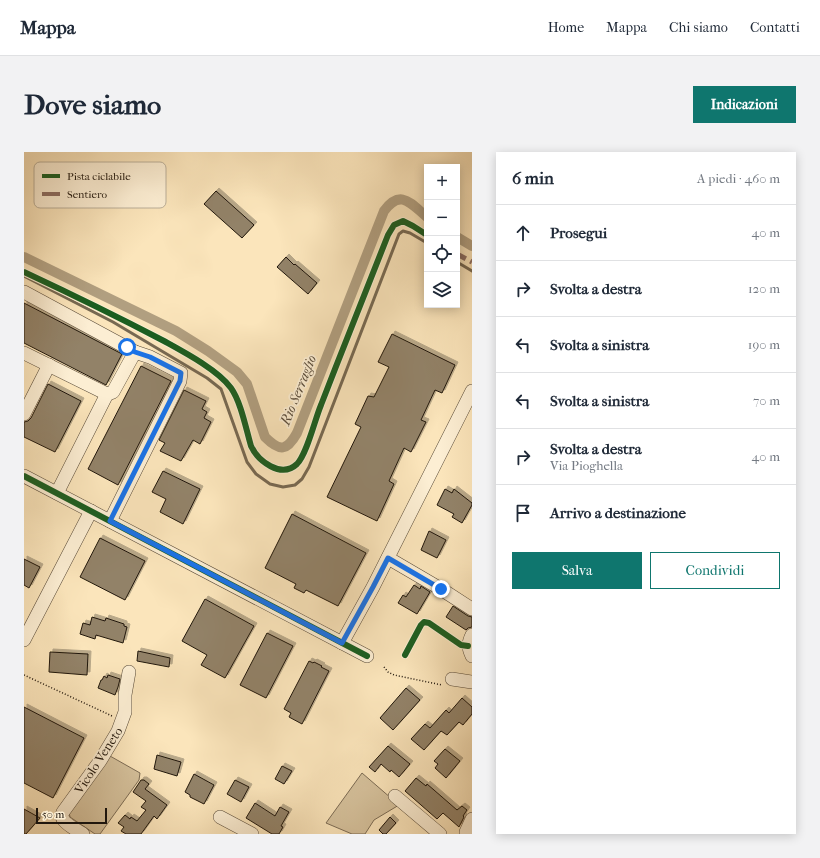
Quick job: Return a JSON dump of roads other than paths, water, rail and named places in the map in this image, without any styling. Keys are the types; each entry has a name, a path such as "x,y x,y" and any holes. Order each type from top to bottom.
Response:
{"street":[{"path":"24,292 135,352 150,357 181,373 180,381 110,521"},
{"path":"57,493 107,394 113,392 135,352"},
{"path":"24,353 107,394"},
{"path":"24,414 49,365"},
{"path":"342,643 388,558 472,391"},
{"path":"24,476 367,656"},
{"path":"24,640 91,511"},
{"path":"388,558 472,609"},
{"path":"472,635 468,646 472,656"},
{"name":"Vicolo Veneto","path":"83,834 66,823 62,815 100,761 118,732 125,712 125,695 129,672"},
{"path":"449,683 472,682"},
{"path":"395,796 440,834"},
{"path":"220,817 252,834"},
{"path":"466,834 472,819"}],"waterway":[{"name":"Rio Serraglio","path":"24,257 176,331 208,351 237,372 247,384 265,437 275,445 283,447 290,443 297,433 384,211 390,204 401,199 411,203 424,214"},
{"path":"24,276 113,322 207,378 221,389 247,462 256,474 270,484 283,487 295,485 302,479 309,467 399,234 403,231 410,233 424,241"},
{"name":"Rio Serraglio","path":"460,239 472,246"},
{"path":"460,264 472,271"}]}
